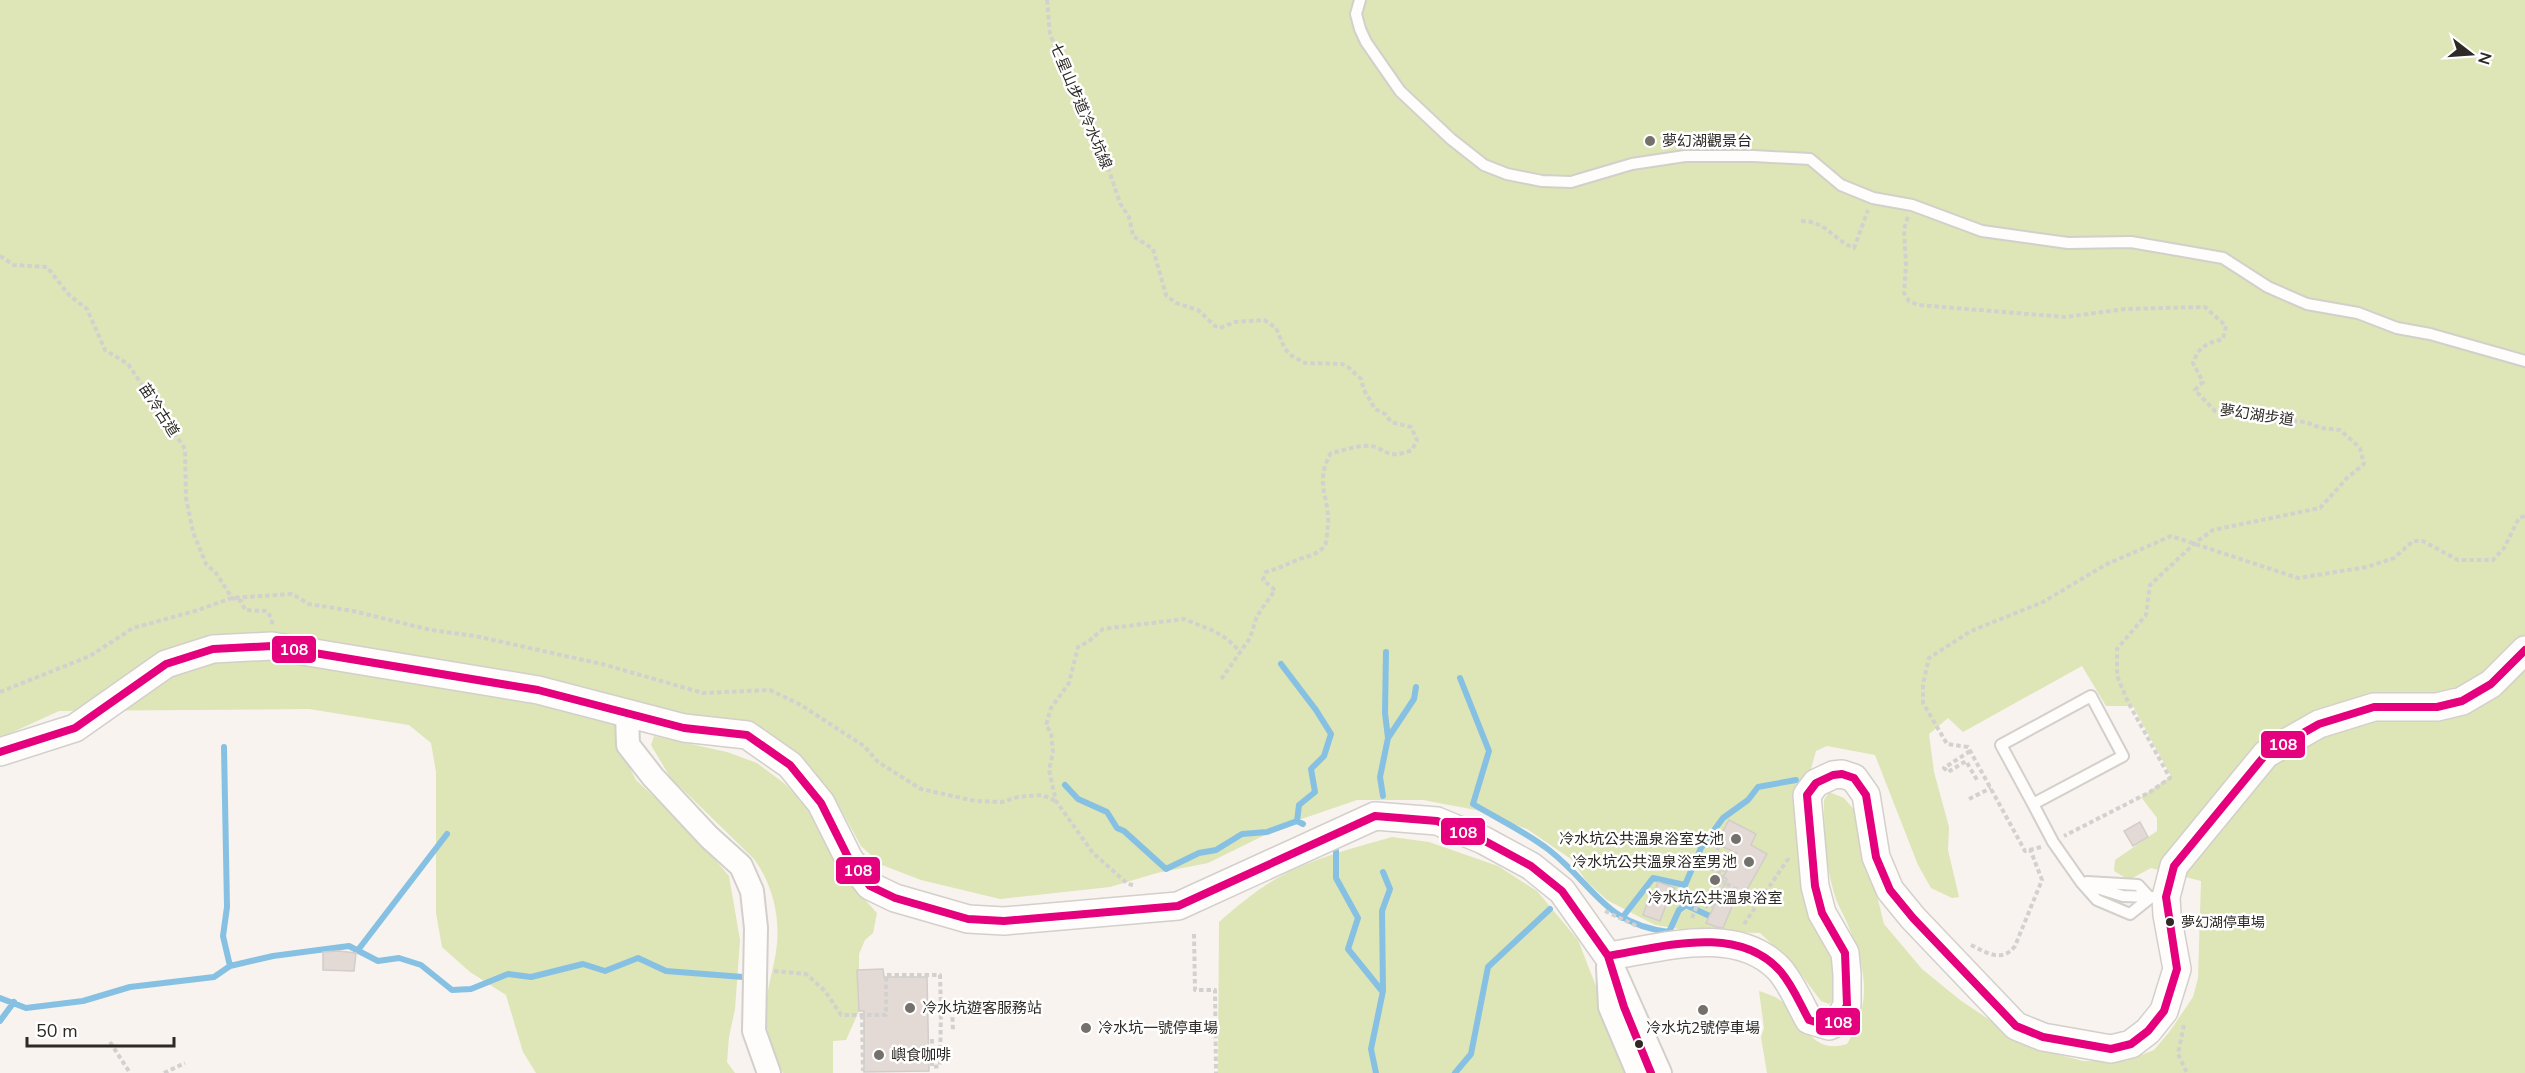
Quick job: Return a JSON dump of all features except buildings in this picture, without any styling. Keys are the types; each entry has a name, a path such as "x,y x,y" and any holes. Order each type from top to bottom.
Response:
{"street":[{"path":"0,752 75,728 166,664 213,649 272,646 538,690 684,728 747,735 790,765 821,802 849,859 870,885 895,898 968,919 1004,921 1178,906 1375,816 1437,821 1483,840 1531,866 1562,891 1608,956 1660,1073"},
{"path":"1608,956 1694,944 1732,943 1763,954 1781,971 1809,1020 1829,1026 1838,1022 1847,1005 1845,953 1822,914 1815,886 1807,795 1816,783 1833,775 1842,774 1854,778 1866,795 1876,857 1890,890 1913,918 2016,1026 2043,1037 2111,1048 2131,1044 2148,1031 2164,1011 2177,969 2167,915 2158,897 2174,866 2266,754 2319,724 2374,707 2437,707 2462,701 2491,684 2525,650"},
{"path":"627,714 628,746 693,820 741,866 752,891 756,928 754,1031 769,1073"},
{"path":"1608,956 1610,1007 1638,1073"},
{"path":"1608,956 1624,1007 1651,1073"}],"lane":[{"path":"1360,0 1356,14 1360,30 1400,91 1450,139 1484,165 1499,171 1542,181 1571,182 1632,165 1685,156 1810,159 1841,185 1873,198 1912,205 1982,231 2068,243 2132,242 2223,258 2268,287 2307,304 2358,313 2397,328 2430,334 2525,361"},
{"path":"2033,804 2123,756 2091,696 2001,745 2053,842 2081,882 2097,900 2130,914 2158,897"},
{"path":"2081,882 2107,892 2158,897"}],"path":[{"name":"七星山步道冷水坑線","path":"1047,0 1050,34 1064,64 1069,86 1100,144 1120,203 1129,217 1133,236 1153,249 1166,295 1176,303 1197,310 1220,328 1235,322 1264,320 1276,328 1285,350 1292,357 1305,363 1342,364 1348,367 1361,379 1364,390 1375,409 1385,414 1391,422 1411,427 1417,440 1412,450 1401,455 1385,453 1367,445 1331,453 1323,473 1323,498 1330,519 1325,545 1316,553 1278,570 1266,572 1263,580 1275,590 1257,616 1250,638 1240,651"},
{"path":"1801,220 1814,220 1854,248 1873,198"},
{"name":"夢幻湖步道","path":"1912,205 1904,229 1906,265 1904,293 1909,301 1918,305 2065,317 2125,309 2205,307 2226,326 2223,339 2206,344 2198,350 2193,363 2203,382 2194,390 2215,411 2230,413 2242,411 2340,430 2360,448 2364,464 2347,478 2320,508 2213,530 2195,543 2150,585 2146,615 2117,649 2117,676 2128,702 2170,778 2150,792 2064,836"},
{"name":"苗冷古道","path":"0,256 14,265 47,267 69,295 87,309 105,350 128,364 185,449 186,498 193,532 206,564 216,573 232,598 241,600 245,610 267,611 272,619 272,632"},
{"path":"1964,940 1989,954 2000,956 2010,952 2038,895 2042,880 2030,849 2025,850 1968,747 1947,744 1923,703 1923,684 1929,658 1971,631 2043,602 2105,565 2171,536 2298,578 2367,567 2394,558 2413,541 2423,540 2458,560 2493,560 2504,548 2519,518 2525,516"},
{"path":"1141,888 1128,884 1093,853 1056,801 1049,770 1053,752 1051,734 1046,725 1051,708 1069,683 1078,647 1103,629 1184,619 1203,626 1227,639 1240,651 1220,681"},
{"path":"1971,752 1944,768 1947,772 1966,761 1977,780"},
{"path":"1969,799 1991,788"},
{"path":"1706,919 1724,871 1712,868 1711,863 1719,846"},
{"path":"1740,930 1788,859 1788,847"},
{"path":"1720,879 1760,902"},
{"path":"1693,916 1698,903 1710,908"},
{"path":"1602,909 1624,922 1642,928"},
{"path":"1194,934 1196,990 1215,990 1216,1073"},
{"path":"841,1015 886,1015 886,975 940,975 940,1066 932,1066 932,1039"},
{"path":"940,1010 952,1008 952,1030"},
{"path":"862,1015 863,1071"},
{"path":"110,1042 130,1073"},
{"path":"164,1073 185,1063"}],"green space":[{"path":"0,0 2525,0 2525,1073 1767,1073 1761,1037 1764,1028 1759,991 1782,1002 1792,1011 1810,1035 1825,1045 1847,1044 1861,1014 1864,985 1859,957 1835,896 1827,860 1824,800 1829,792 1844,798 1856,812 1884,924 1922,969 1960,1000 2030,1047 2083,1061 2126,1061 2154,1050 2170,1031 2193,997 2198,978 2201,881 2151,868 2129,880 2114,871 2115,860 2157,831 2157,818 2141,797 2171,776 2133,706 2106,706 2082,666 1963,732 1948,718 1929,734 1934,772 1949,827 1948,850 1959,897 1952,898 1931,888 1918,865 1875,755 1827,746 1816,751 1808,779 1836,974 1835,999 1829,1004 1821,1001 1794,965 1760,933 1691,931 1655,925 1607,900 1587,882 1571,859 1527,829 1476,810 1423,800 1357,800 1287,824 1208,863 1157,873 1110,887 1000,899 921,880 882,865 861,846 834,797 791,752 749,723 684,714 621,698 616,741 636,780 694,835 729,876 740,940 735,1009 727,1062 735,1073 536,1073 523,1052 506,995 470,972 442,947 436,913 436,772 431,743 409,725 309,709 59,711 0,738"},
{"path":"654,736 727,752 757,763 785,784 814,813 827,847 844,877 877,913 873,933 865,940 859,954 859,1011 846,1040 833,1041 833,1073 783,1073 770,1042 766,1025 767,999 778,933 773,898 769,887 753,858 670,777 651,745"},
{"path":"1392,837 1429,842 1498,866 1537,891 1578,940 1630,1073 1218,1073 1219,922 1259,890 1302,866"}],"waterway":[{"path":"1383,796 1380,777 1388,738 1385,713 1386,652"},
{"path":"1281,664 1331,734 1324,756 1311,769 1315,792 1299,805 1297,821"},
{"path":"1460,678 1489,751 1473,804 1540,843 1602,901 1629,921 1647,928 1669,932 1679,910 1686,905 1716,919"},
{"path":"1388,738 1414,699 1416,687"},
{"path":"224,747 227,907 223,936 230,966"},
{"path":"1622,918 1653,878 1685,885 1701,848 1723,818 1748,800 1758,787 1796,780"},
{"path":"1065,785 1078,799 1107,812 1117,828 1124,831 1166,869 1199,853 1216,850 1242,834 1267,832 1297,821 1303,824"},
{"path":"358,950 447,834"},
{"path":"1336,851 1336,878 1358,918 1348,949 1382,991"},
{"path":"1376,1073 1371,1049 1383,991 1382,911 1390,889 1383,872"},
{"path":"1455,1073 1471,1054 1488,967 1550,909"},
{"path":"0,998 26,1008 83,1001 130,987 214,977 230,966 273,956 349,946 378,961 399,958 421,965 452,990 471,989 508,974 531,977 583,964 605,971 638,958 666,971 743,977"},
{"path":"0,1021 14,1002"}],"transit line":[{"name":"108","path":"0,752 75,728 166,664 213,649 272,646 538,690 684,728 747,735 790,765 821,803 849,859 870,886 895,898 968,919 1004,921 1178,906 1375,816 1437,821 1483,840 1531,866 1562,891 1608,956 1624,1007 1651,1073"},
{"name":"108","path":"1608,956 1699,942 1722,943 1744,948 1764,957 1781,972 1809,1020 1829,1026 1838,1022 1847,1005 1845,953 1822,913 1815,886 1807,795 1816,783 1833,775 1842,774 1854,778 1866,795 1876,857 1890,890 1913,918 2016,1026 2043,1037 2111,1049 2131,1044 2148,1031 2164,1011 2177,969 2166,897 2174,866 2266,754 2319,724 2374,707 2437,707 2462,701 2491,684 2525,650"}],"place":[{"name":"夢幻湖觀景台","path":"1650,141"},
{"name":"冷水坑公共溫泉浴室女池","path":"1736,839"},
{"name":"冷水坑公共溫泉浴室男池","path":"1749,862"},
{"name":"冷水坑公共溫泉浴室","path":"1715,880"},
{"name":"夢幻湖停車場","path":"2170,922"},
{"name":"冷水坑遊客服務站","path":"910,1008"},
{"name":"冷水坑2號停車場","path":"1703,1010"},
{"name":"冷水坑一號停車場","path":"1086,1028"},
{"name":"嶼食咖啡","path":"879,1055"}]}
